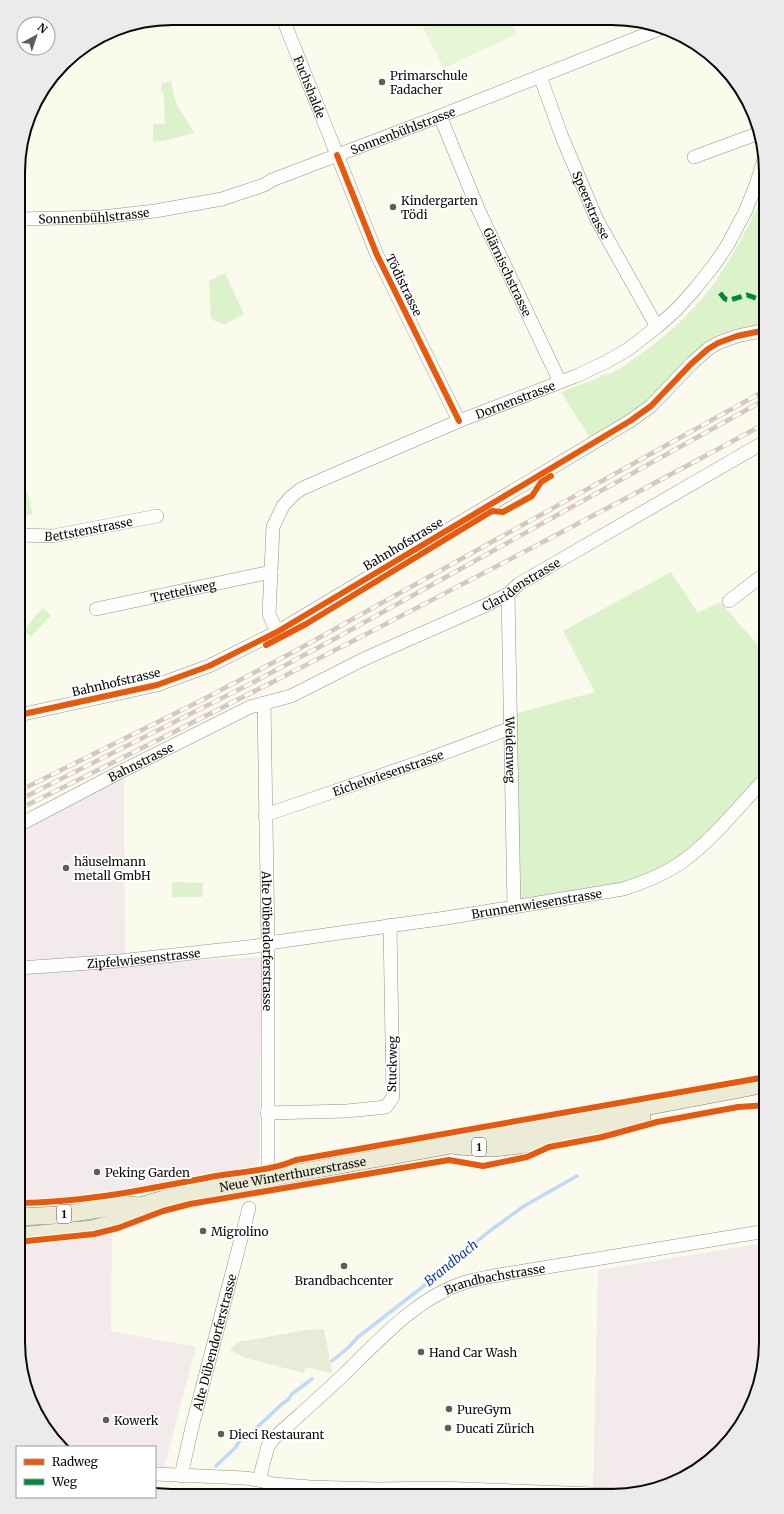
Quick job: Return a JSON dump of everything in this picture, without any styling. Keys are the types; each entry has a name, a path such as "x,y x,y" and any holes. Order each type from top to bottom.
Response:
{"main road":[{"name":"Neue Winterthurerstrasse","path":"25,1235 92,1229 118,1222 140,1206 185,1193 446,1146 478,1135 592,1117 759,1085"},
{"name":"Neue Winterthurerstrasse","path":"446,1146 494,1148 584,1135 645,1116 759,1096"},
{"name":"Neue Winterthurerstrasse","path":"25,1216 60,1214 125,1205 140,1206"}],"street":[{"name":"Fuchshalde","path":"285,25 337,155"},
{"name":"Sonnenbühlstrasse","path":"25,219 102,217 155,211 214,200 264,185 272,180 440,116 652,31"},
{"name":"Speerstrasse","path":"540,76 562,137 597,220 657,327"},
{"name":"Glärnischstrasse","path":"440,116 479,211 560,382"},
{"path":"694,157 754,135"},
{"name":"Tödistrasse","path":"337,155 377,255 459,421"},
{"name":"Dornenstrasse","path":"276,632 269,614 273,528 283,506 292,497 301,490 328,477 459,421 560,382 606,362 627,350 676,310 695,289 728,246 745,212 759,177"},
{"name":"Bahnhofstrasse","path":"25,714 157,685 209,666 276,632 630,421 651,406 700,356 718,343 737,336 759,331"},
{"name":"Claridenstrasse","path":"264,703 292,696 364,659 508,594 518,584 759,445"},
{"name":"Bettstenstrasse","path":"25,535 53,536 157,516"},
{"name":"Tretteliweg","path":"96,609 271,572"},
{"path":"729,601 759,578"},
{"name":"Weidenweg","path":"508,594 514,907"},
{"name":"Bahnstrasse","path":"25,822 116,774 250,707 264,703"},
{"name":"Alte Dübendorferstrasse","path":"264,703 268,943 268,1179"},
{"name":"Eichelwiesenstrasse","path":"265,816 420,762 510,728"},
{"name":"Brunnenwiesenstrasse","path":"268,943 514,907 623,889 647,881 667,871 685,859 702,846 759,785"},
{"name":"Stuckweg","path":"267,1113 347,1111 386,1107 392,1097 390,925"},
{"name":"Zipfelwiesenstrasse","path":"25,968 119,961 257,946 268,943"},
{"name":"Alte Dübendorferstrasse","path":"181,1476 192,1427 249,1208"},
{"name":"Brandbachstrasse","path":"258,1480 268,1446 274,1438 339,1379 382,1336 427,1301 443,1292 462,1284 493,1276 759,1231"},
{"path":"156,1474 258,1480 272,1489"},
{"path":"285,1489 310,1487 457,1489"}],"shaded area":[{"path":"124,777 125,964 262,957 259,1167 120,1190 25,1200 25,824"},
{"path":"112,1232 111,1331 196,1347 164,1468 156,1467 156,1446 68,1446 55,1432 36,1398 30,1380 25,1352 25,1244 67,1241"},
{"path":"759,1244 759,1352 754,1380 744,1407 729,1432 702,1459 668,1478 631,1488 593,1489 598,1270"},
{"path":"324,1329 332,1373 306,1367 303,1373 243,1357 230,1350 238,1342 307,1330"}],"green space":[{"path":"422,25 512,25 517,34 444,68"},
{"path":"171,81 177,105 194,133 153,142 153,124 165,124 164,94 161,92 162,83"},
{"path":"759,203 759,326 726,335 648,403 591,440 561,392 598,378 601,375 611,373 620,368 673,329 694,308 713,285 728,263"},
{"path":"225,273 244,314 224,325 211,318 209,281"},
{"path":"27,491 33,514 25,516 25,492"},
{"path":"671,572 698,613 720,602 759,646 759,786 715,833 647,881 514,907 510,715 595,692 563,631"},
{"path":"43,608 51,615 31,637 25,632 25,628"},
{"path":"172,882 203,883 202,897 172,897"}],"waterway":[{"name":"Brandbach","path":"332,1361 349,1347 358,1337 438,1275 445,1267 491,1230 524,1206 577,1176"},
{"name":"Brandbach","path":"216,1466 235,1448 241,1439 250,1434 288,1400 292,1394 312,1379"}],"railway":[{"path":"25,788 202,700 297,650 759,394"},
{"path":"25,797 250,684 338,637 759,403"},
{"path":"25,806 351,642 759,427"}],"marked path":[{"path":"720,293 725,299 730,300 747,295 759,299"}],"cycle path":[{"path":"337,155 377,255 459,421"},
{"path":"25,714 157,685 209,666 277,632 630,421 651,406 691,364 708,349 718,343 737,336 759,331"},
{"path":"266,645 306,624 492,511 503,512 532,496 541,482 551,476"},
{"path":"25,1203 93,1198 142,1190 268,1168 296,1160 759,1078"},
{"path":"25,1241 94,1234 118,1228 163,1211 190,1204 449,1160 483,1166 527,1157 549,1147 602,1137 657,1122 738,1107 759,1106"}],"place":[{"name":"Primarschule Fadacher","path":"382,82"},
{"name":"Kindergarten Tödi","path":"393,207"},
{"name":"häuselmann metall GmbH","path":"66,868"},
{"name":"Peking Garden","path":"97,1172"},
{"name":"Migrolino","path":"203,1231"},
{"name":"Brandbachcenter","path":"344,1266"},
{"name":"Hand Car Wash","path":"421,1352"},
{"name":"PureGym","path":"449,1409"},
{"name":"Kowerk","path":"106,1420"},
{"name":"Ducati Zürich","path":"448,1428"},
{"name":"Dieci Restaurant","path":"221,1434"}]}
